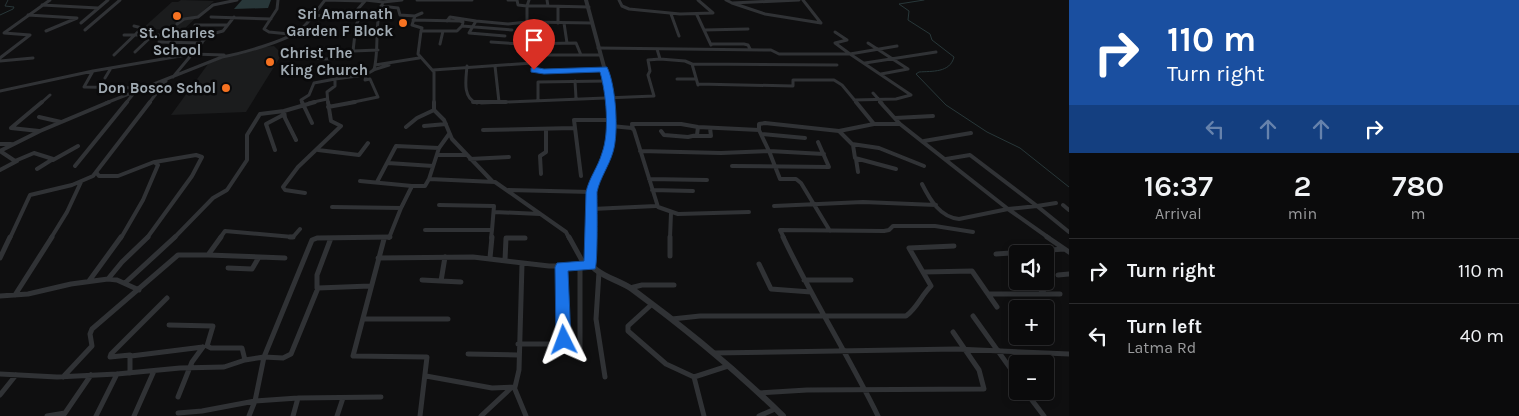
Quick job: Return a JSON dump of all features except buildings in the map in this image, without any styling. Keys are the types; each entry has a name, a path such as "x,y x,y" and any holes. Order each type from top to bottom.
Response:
{"street":[{"path":"2,33 50,0"},
{"path":"81,23 108,0"},
{"path":"85,30 120,0"},
{"path":"177,24 184,18 198,17 213,5 237,0"},
{"path":"278,0 277,9 264,27 266,32 293,34"},
{"path":"0,91 93,71 192,54 227,55 245,53 293,34 304,27 325,0 383,2 402,0"},
{"path":"360,14 358,14 357,10 365,0"},
{"path":"417,0 472,0"},
{"path":"508,0 517,0 518,5 527,6 589,7"},
{"path":"528,44 527,6 529,0"},
{"path":"547,0 548,6"},
{"path":"580,354 593,184 609,148 611,126 610,97 607,81 586,0"},
{"path":"619,0 622,6 629,9 671,14 697,15 713,13 698,0"},
{"path":"726,0 732,3 765,14 821,23 801,0 741,1 732,3"},
{"path":"565,1 566,7"},
{"path":"373,70 378,50 375,31 377,13 383,2"},
{"path":"42,5 98,8"},
{"path":"381,6 398,8 400,15 415,16 422,13"},
{"path":"558,7 558,23"},
{"path":"313,16 332,17 377,13"},
{"path":"298,57 326,59 350,56 353,51 356,26 360,14"},
{"path":"671,14 679,36"},
{"path":"28,15 77,18 46,31"},
{"path":"697,15 711,46"},
{"path":"415,16 412,25 421,27 422,31 417,51 419,58 433,70 435,81 434,110 446,124 449,134 492,181 566,232 586,266"},
{"path":"210,17 272,18"},
{"path":"124,35 208,35 219,33 234,17"},
{"path":"447,21 451,17 508,24 527,22 592,23"},
{"path":"413,20 461,22 462,26"},
{"path":"476,21 470,33 505,36"},
{"path":"547,23 551,44"},
{"path":"564,23 568,43"},
{"path":"195,25 227,25"},
{"path":"114,55 142,27 134,26"},
{"path":"422,31 457,31 462,26 512,30"},
{"path":"704,30 748,29"},
{"path":"440,44 443,31"},
{"path":"835,32 847,40 835,43 911,96 880,100 854,100"},
{"path":"0,59 30,35 24,33 9,35 2,33"},
{"path":"135,52 154,34"},
{"path":"172,78 208,35"},
{"path":"159,42 202,42"},
{"path":"492,42 528,44 576,43 581,55"},
{"path":"868,43 908,69 881,74"},
{"path":"598,48 657,49 711,46 770,50 779,54 803,55 850,54 897,46"},
{"path":"657,49 660,59"},
{"path":"353,51 378,50"},
{"path":"864,63 936,52"},
{"path":"0,151 61,122 227,55"},
{"path":"547,55 600,55"},
{"path":"0,59 33,58"},
{"path":"375,65 419,58"},
{"path":"467,66 466,90 469,100 478,104 576,98 654,96 648,75 650,71 648,60 683,60 692,64 837,65"},
{"path":"312,123 301,100 309,95 314,83 367,74 396,62 393,62"},
{"path":"433,70 467,66 533,63 536,71 604,69"},
{"path":"692,64 698,86 791,86 794,85 793,80 835,81 842,85 874,124"},
{"path":"495,66 499,102"},
{"path":"105,78 111,68"},
{"path":"93,71 84,87 147,87"},
{"path":"328,107 378,97 370,79 365,80 367,74"},
{"path":"305,193 283,189 283,187 298,167 341,126 330,121 328,107 327,92 334,86 335,79"},
{"path":"677,79 696,79"},
{"path":"0,258 30,195 90,178 166,80"},
{"path":"575,81 576,98"},
{"path":"538,100 538,82 607,81"},
{"path":"75,166 135,92"},
{"path":"873,93 900,124 1008,209 1067,250"},
{"path":"40,131 12,128 50,95"},
{"path":"275,150 266,124 303,104 327,99"},
{"path":"406,127 417,118 434,110"},
{"path":"284,113 296,140"},
{"path":"125,283 153,259 213,198 227,190 247,160 247,135 260,114 284,113"},
{"path":"896,118 933,116"},
{"path":"39,117 61,122"},
{"path":"581,176 574,128 575,120 611,120"},
{"path":"830,230 799,181 780,180 760,132 759,124 766,122 839,131 874,124 900,124"},
{"path":"424,126 446,124"},
{"path":"656,206 650,179 632,124 682,124 805,138"},
{"path":"611,126 633,128"},
{"path":"696,136 698,127"},
{"path":"483,130 574,128"},
{"path":"661,131 663,135 672,137 711,136 710,128"},
{"path":"541,174 540,156 546,152 546,129"},
{"path":"839,131 854,148 858,172"},
{"path":"924,141 971,133"},
{"path":"360,181 425,186 429,180 439,148 449,134"},
{"path":"732,166 829,167 818,142"},
{"path":"318,150 359,155 368,143"},
{"path":"0,144 13,144"},
{"path":"852,144 879,148 924,166"},
{"path":"37,169 78,146"},
{"path":"378,182 396,146 439,148"},
{"path":"0,151 18,161"},
{"path":"640,151 769,151 824,154"},
{"path":"0,170 34,153 53,160"},
{"path":"96,172 99,176 108,178 154,162 196,155 202,158 192,176 145,241 122,262 108,279"},
{"path":"437,155 509,157"},
{"path":"946,159 966,155 972,156 1069,232"},
{"path":"856,159 896,169"},
{"path":"89,281 138,210 153,172 158,166 154,162"},
{"path":"388,163 433,166"},
{"path":"650,179 707,180"},
{"path":"429,180 492,181"},
{"path":"15,295 28,279 67,212 81,182"},
{"path":"922,184 936,205 949,218 955,219 1008,209 1056,203"},
{"path":"249,416 255,401 261,366 312,240 317,238 384,239 392,236 400,208 412,186"},
{"path":"506,190 592,192"},
{"path":"652,190 693,191"},
{"path":"774,206 863,202 936,205"},
{"path":"1063,205 1069,210"},
{"path":"438,206 493,206 490,258"},
{"path":"592,208 656,206 671,213 682,214 749,212"},
{"path":"332,207 400,208"},
{"path":"494,212 540,214"},
{"path":"670,256 671,213"},
{"path":"878,416 826,316 804,280 780,230 884,230 890,229 892,226 935,226 973,232"},
{"path":"208,255 225,231 294,237 300,230"},
{"path":"425,230 492,230"},
{"path":"0,374 63,377 117,374 232,366 245,360 283,358 291,354 317,288 317,275 331,238"},
{"path":"505,260 506,238 525,238"},
{"path":"384,239 353,356 426,357 426,376 420,416"},
{"path":"670,320 700,316 898,317 911,314 923,293 931,288 924,272 909,248 954,246"},
{"path":"996,254 1067,250"},
{"path":"63,377 92,346 90,334 92,329 178,255 285,258"},
{"path":"228,268 252,269 259,257"},
{"path":"441,281 445,257"},
{"path":"378,258 490,258 522,264 561,267 586,266 630,288 728,366 782,416"},
{"path":"480,416 513,388 519,370 518,344 522,264"},
{"path":"759,264 771,289 811,292"},
{"path":"518,344 558,344 563,342 561,267"},
{"path":"924,272 971,270 997,307"},
{"path":"599,272 596,319 605,377"},
{"path":"1058,275 1069,274"},
{"path":"0,296 108,279 125,283 139,290"},
{"path":"422,280 461,282"},
{"path":"804,280 851,280"},
{"path":"630,288 642,285 674,285"},
{"path":"317,288 370,286"},
{"path":"1041,290 1044,294"},
{"path":"988,294 1060,294"},
{"path":"167,298 134,329 110,356 131,356 205,346 211,348 241,348 245,360"},
{"path":"651,305 628,326 628,331 670,367 679,373 694,377 698,374 717,371 728,366"},
{"path":"973,316 1009,366"},
{"path":"363,319 448,319"},
{"path":"169,325 214,326 205,346 190,368 178,397"},
{"path":"758,393 778,390 864,388 984,389 979,370 953,332"},
{"path":"712,353 966,350 1069,354"},
{"path":"468,354 518,356"},
{"path":"130,373 131,356"},
{"path":"134,416 154,371"},
{"path":"96,416 117,374"},
{"path":"0,395 16,375"},
{"path":"46,416 64,415 91,375"},
{"path":"426,376 484,387 513,388"},
{"path":"694,377 704,416"},
{"path":"513,388 526,416"},
{"path":"178,413 202,411 255,401 298,398 382,397"},
{"path":"293,416 298,398"},
{"path":"337,416 343,398"},
{"path":"1032,400 1044,416"},
{"path":"759,416 775,409"}],"shaded area":[{"name":"St. Charles School","path":"181,0 214,1 183,30 142,29 172,2"},
{"path":"242,0 271,0 268,8 234,9"},
{"name":"Don Bosco Schol","path":"274,46 282,54 246,112 171,115 208,64 227,56 242,54 261,47"}],"waterway":[{"path":"0,15 13,9 14,7 5,6 8,0"},
{"path":"924,0 899,4 909,11 908,20 930,34 932,40 954,57 945,69 916,74 946,105 987,132 1020,148 1069,187"}],"place":[{"name":"St. Charles School","path":"177,16"},
{"name":"Sri Amarnath Garden F Block","path":"403,23"},
{"name":"Christ The King Church","path":"270,62"},
{"name":"Don Bosco Schol","path":"226,88"}],"route":[{"path":"534,70 544,72 604,69 610,89 610,143 593,184 592,192 589,251 591,265 561,267 564,340"}]}
